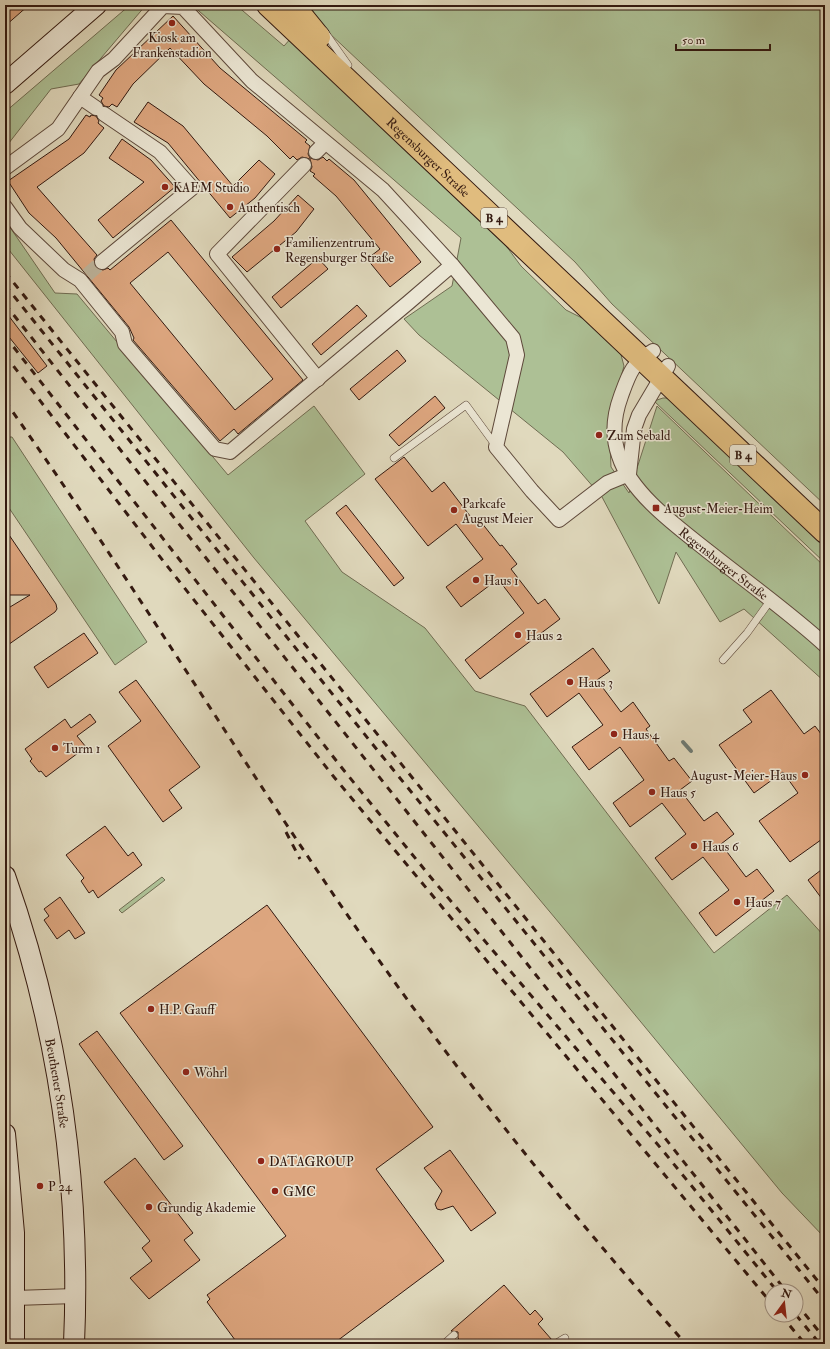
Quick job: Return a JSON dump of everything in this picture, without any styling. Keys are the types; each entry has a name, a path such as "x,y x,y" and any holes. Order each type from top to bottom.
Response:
{"main road":[{"path":"5,84 96,5"},
{"name":"Regensburger Straße","path":"268,5 656,363 825,532"},
{"name":"B 4","path":"293,5 315,34 656,363 825,513"},
{"name":"Beuthener Straße","path":"5,876 36,976 58,1079 71,1184 75,1257 74,1344"},
{"path":"5,1134 13,1215 15,1298 14,1344"}],"street":[{"path":"5,168 58,129 98,71 114,59 163,6 183,7 252,81 320,147 383,190 452,265 513,338 517,355 496,447 532,491 559,520 607,483 629,474 634,429 656,363"},
{"path":"80,97 160,152 192,188 102,262"},
{"path":"304,165 217,254 318,379"},
{"path":"5,207 20,228 64,270 84,278 122,332 125,344 215,449 230,452 452,265"},
{"name":"Regensburger Straße","path":"656,363 635,364 628,376 615,416 615,434 619,456 629,474 656,508 825,645"},
{"path":"15,1298 75,1296"}],"lane":[{"path":"319,23 348,65"},
{"path":"394,458 466,405 496,447"},
{"path":"723,660 747,633 770,601"},
{"path":"444,1344 454,1335"},
{"path":"555,1344 565,1338"}],"green space":[{"path":"130,5 146,5 79,84 51,89 5,148 5,112"},
{"path":"192,5 236,5 284,46 292,37 495,231 521,266 566,310 586,320 620,351 624,366 609,422 611,467 629,493 657,406 825,567 825,682 744,609 720,622 676,552 659,604 602,497 563,452 419,335 404,319 452,286 461,238"},
{"path":"308,5 825,5 825,505 612,304 575,262 327,31"},
{"path":"5,220 55,293 77,294 228,475 314,406 365,474 305,521 342,572 425,628 475,691 525,706 714,953 787,895 825,937 825,1238 782,1193 560,924 254,558 5,245"},
{"path":"669,398 825,542 825,563 654,401"},
{"path":"5,437 12,437 147,642 115,665 5,502"},
{"path":"162,877 165,880 122,913 119,910"}],"building":[{"path":"5,5 29,5 5,26"},
{"path":"173,16 220,68 307,140 305,142 310,146 308,154 310,158 318,160 323,157 327,161 329,159 354,180 421,262 390,287 367,259 380,249 336,196 313,176 315,174 310,171 312,167 310,159 302,157 297,160 293,156 290,159 267,136 204,84 170,48 133,84 117,107 112,104 109,107 104,106 101,101 103,98 99,95 116,70"},
{"path":"148,102 183,126 233,186 259,160 275,174 255,198 230,218 168,143 134,122"},
{"path":"86,115 90,117 91,115 96,116 99,121 98,123 104,128 84,153 37,187 97,255 94,259 96,268 103,270 108,268 110,270 171,220 303,380 238,434 234,429 220,441 133,340 134,338 129,327 56,238 29,213 8,181 69,139","holes":["168,252 273,379 235,410 130,283"]},
{"path":"122,139 151,160 175,187 113,238 98,220 144,182 109,158"},
{"path":"298,195 314,209 296,232 247,272 232,257 274,221"},
{"path":"318,258 328,269 281,308 272,297"},
{"path":"357,305 367,316 321,355 312,344"},
{"path":"5,311 47,366 38,373 5,332"},
{"path":"397,350 406,361 359,400 350,389"},
{"path":"435,396 445,408 399,446 389,435"},
{"path":"404,457 432,492 444,482 477,525 481,522 517,564 511,569 538,604 545,599 560,619 480,679 465,660 524,613 498,579 461,607 446,587 483,559 456,524 428,546 375,479"},
{"path":"346,505 404,578 394,586 336,513"},
{"path":"5,529 56,604 57,609 55,612 5,647 5,610 30,595 5,595"},
{"path":"84,633 98,653 48,688 34,667"},
{"path":"593,648 610,671 597,680 621,712 633,702 650,726 646,729 669,761 674,758 692,781 680,790 704,821 717,812 734,834 721,844 746,877 757,869 774,891 716,936 699,913 729,890 703,857 672,880 655,858 686,834 662,803 630,827 613,803 644,780 620,747 589,770 572,747 603,725 579,693 547,717 530,694"},
{"path":"136,680 200,767 169,790 182,808 163,822 108,746 141,721 119,692"},
{"name":"August-Meier-Haus","path":"771,690 804,734 815,726 825,739 825,837 790,862 759,821 798,793 783,772 754,793 719,745 752,722 743,710"},
{"name":"Turm 1","path":"90,714 96,722 77,736 86,747 46,777 41,771 39,772 30,761 32,759 25,749 65,719 71,728"},
{"path":"105,826 128,856 133,852 142,865 98,898 93,890 89,893 81,881 84,878 66,855"},
{"path":"825,867 825,903 808,880"},
{"path":"60,897 85,933 75,939 69,930 57,939 44,920 49,916 44,909"},
{"path":"267,905 433,1127 376,1169 444,1261 333,1344 238,1344 207,1302 210,1299 207,1295 286,1236 120,1013"},
{"path":"97,1031 183,1146 164,1160 79,1044"},
{"path":"450,1150 496,1213 471,1231 453,1206 441,1210 437,1209 435,1204 442,1191 424,1168"},
{"name":"Grundig Akademie","path":"135,1158 193,1233 184,1240 200,1260 149,1299 130,1278 152,1261 142,1248 150,1241 104,1182"},
{"path":"504,1285 530,1315 535,1310 543,1319 538,1324 552,1340 550,1344 463,1344 458,1338 458,1332 451,1331"}],"waterway":[{"path":"683,742 691,751"}],"tunnel":[{"path":"87,275 102,262"}],"railway":[{"path":"5,272 825,1290"},
{"path":"5,285 374,746 825,1302"},
{"path":"5,304 780,1283"},
{"path":"5,336 342,768 433,880 664,1152 770,1283"},
{"path":"5,355 164,562 334,777 764,1294"},
{"path":"5,401 88,522 288,827 370,948 456,1065 545,1179 638,1290 686,1344"},
{"path":"286,832 300,859"},
{"path":"804,1313 825,1339"},
{"path":"788,1323 805,1344"},
{"path":"803,1323 820,1344"}],"place":[{"name":"Kiosk am Frankenstadion","path":"172,23"},
{"name":"KAEM Studio","path":"165,187"},
{"name":"Authentisch","path":"230,207"},
{"name":"Familienzentrum Regensburger Straße","path":"277,249"},
{"name":"Zum Sebald","path":"599,435"},
{"name":"August-Meier-Heim","path":"656,508"},
{"name":"Parkcafe August Meier","path":"454,510"},
{"name":"Haus 1","path":"476,580"},
{"name":"Haus 2","path":"518,635"},
{"name":"Haus 3","path":"570,682"},
{"name":"Haus 4","path":"614,734"},
{"name":"Turm 1","path":"55,748"},
{"name":"August-Meier-Haus","path":"805,775"},
{"name":"Haus 5","path":"652,792"},
{"name":"Haus 6","path":"694,846"},
{"name":"Haus 7","path":"737,902"},
{"name":"H.P. Gauff","path":"151,1009"},
{"name":"Wöhrl","path":"186,1072"},
{"name":"DATAGROUP","path":"261,1161"},
{"name":"P 24","path":"40,1186"},
{"name":"GMC","path":"275,1191"},
{"name":"Grundig Akademie","path":"149,1207"}]}
